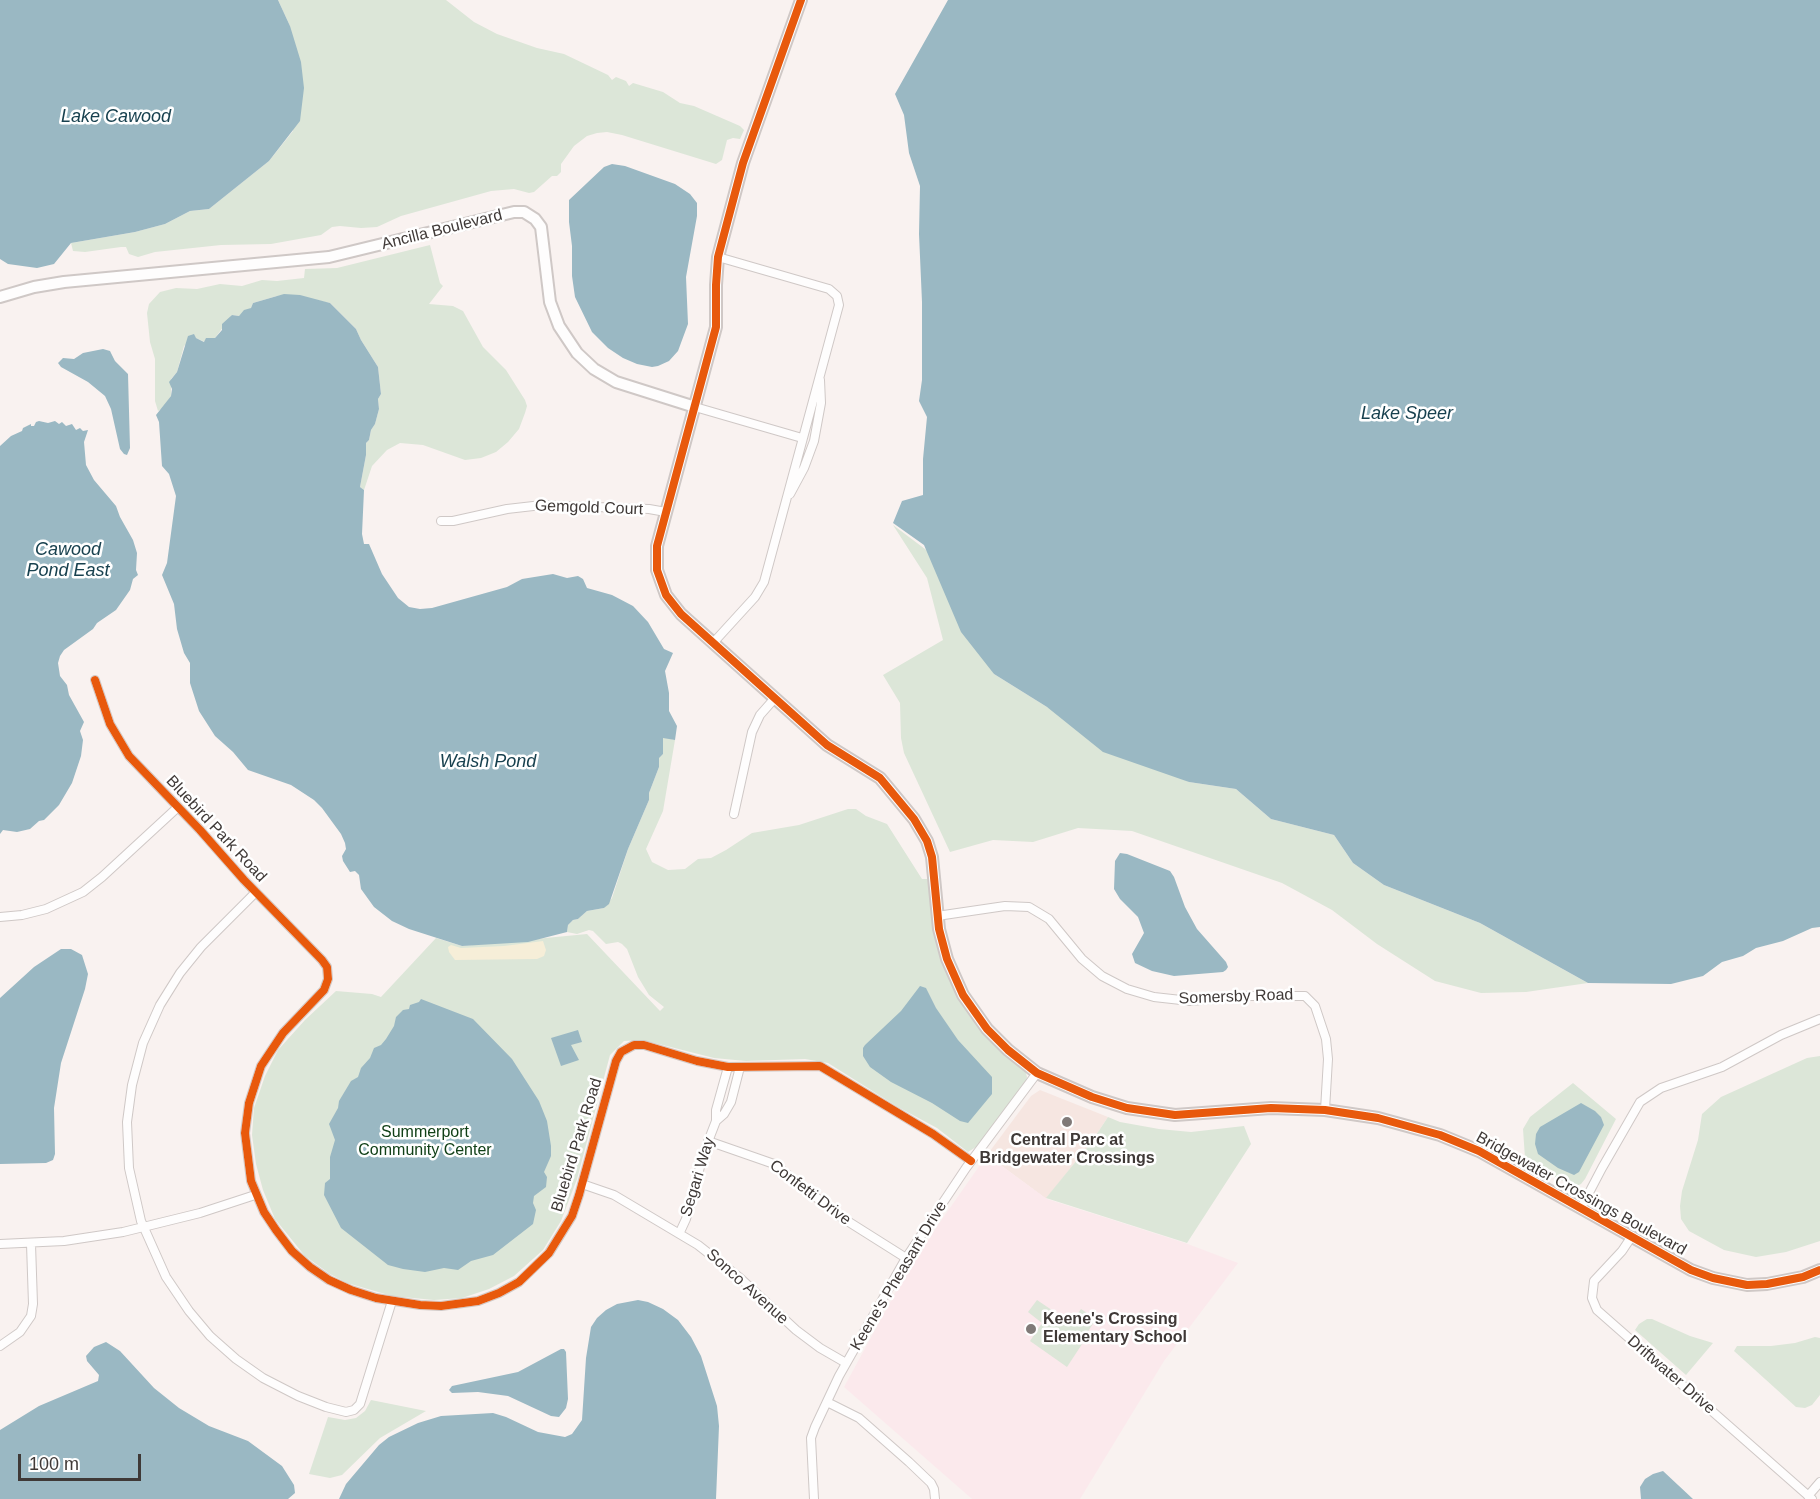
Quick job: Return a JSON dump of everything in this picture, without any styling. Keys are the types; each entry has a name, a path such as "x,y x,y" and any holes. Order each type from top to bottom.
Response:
{"street":[{"name":"Bridgewater Crossings Boulevard","path":"801,0 743,163 718,257 716,327 666,512 656,554 657,570 662,587 675,608 832,749 863,765 880,778 914,819 927,842 932,857 937,916 947,958 968,1004 994,1037 1037,1072 1102,1101 1154,1113 1195,1115 1258,1109 1325,1110 1378,1118 1440,1135 1479,1151 1691,1270 1728,1282 1747,1285 1784,1282 1820,1270"},
{"name":"Ancilla Boulevard","path":"0,297 34,287 64,282 329,257 514,212 524,212 535,219 543,231 550,302 559,326 577,353 594,369 616,382 802,438"},
{"path":"713,643 762,587 839,310 837,296 825,287 718,257"},
{"path":"788,496 804,468 814,441 821,403 820,379"},
{"name":"Gemgold Court","path":"441,521 453,521 507,509 542,505 649,509 666,512"},
{"name":"Bluebird Park Road","path":"95,680 106,715 123,748 327,967 328,975 324,990 274,1044 261,1066 251,1092 245,1133 255,1195 292,1251 330,1280 351,1290 392,1301 431,1306 478,1301 510,1288 535,1268 556,1243 572,1216 616,1061 625,1048 634,1045 645,1045 697,1061 728,1066 808,1065 825,1068 890,1110 933,1134 971,1161"},
{"path":"734,813 752,732 760,716 775,698"},
{"path":"0,917 46,909 83,892 178,807"},
{"path":"256,892 184,966 160,1005 143,1043 132,1085 127,1131 130,1176 143,1228 171,1285 210,1336 236,1359 272,1383 333,1409 350,1411 360,1404 392,1301"},
{"name":"Somersby Road","path":"937,916 1005,906 1029,907 1049,919 1082,959 1102,976 1126,989 1154,997 1190,1001 1250,996 1305,996 1315,1006 1326,1039 1328,1059 1325,1110"},
{"path":"1581,1208 1640,1102 1661,1088 1722,1067 1781,1035 1820,1019"},
{"name":"Segari Way","path":"716,1121 715,1114 728,1066"},
{"name":"Segari Way","path":"680,1232 686,1219 708,1141 716,1121 724,1114 731,1102 740,1067"},
{"name":"Keene's Pheasant Drive","path":"814,1499 811,1438 846,1363 906,1258 971,1161 1037,1072"},
{"name":"Confetti Drive","path":"708,1141 774,1164 841,1217 906,1258"},
{"name":"Sonco Avenue","path":"582,1184 614,1195 680,1232 719,1260 796,1330 820,1348 846,1363"},
{"path":"0,1244 31,1244 95,1238 200,1213 255,1195"},
{"name":"Driftwater Drive","path":"1632,1236 1622,1251 1594,1281 1592,1298 1597,1310 1810,1497"},
{"path":"0,1346 20,1332 31,1316 33,1304 31,1244"},
{"path":"827,1402 859,1418 909,1462 931,1483 935,1499"},
{"path":"1810,1497 1820,1482"}],"shaded area":[{"name":"Central Parc at Bridgewater Crossings","path":"1040,1090 1108,1117 1090,1144 1046,1199 987,1155 1031,1096"},
{"name":"Keene's Crossing Elementary School","path":"987,1155 1047,1199 1185,1243 1238,1263 1164,1361 1080,1499 972,1499 844,1387 899,1286"}],"green space":[{"path":"278,0 446,0 474,22 497,34 537,48 564,54 608,75 612,80 616,77 626,81 629,86 633,83 663,92 680,103 694,106 740,126 744,130 740,139 727,140 722,160 716,164 622,135 597,133 587,136 574,146 561,164 561,172 557,176 552,176 534,192 514,189 491,191 401,216 377,227 332,227 321,235 271,244 221,245 155,252 138,257 129,254 126,247 85,252 73,251 71,243 135,232 165,224 190,211 209,209 269,161 293,131 290,26"},
{"path":"430,245 440,283 443,286 429,304 453,306 463,311 483,347 506,370 527,406 519,429 496,452 481,458 465,460 423,445 400,443 387,450 372,466 364,490 360,487 366,443 379,409 378,399 381,394 378,367 356,329 330,303 290,295 253,303 251,308 239,316 232,315 215,338 205,342 196,338 184,346 177,372 171,379 171,396 163,408 158,411 155,401 155,359 150,342 147,313 149,304 160,292 176,288 197,289 220,284 242,286 262,280 304,278 305,269 337,268"},
{"path":"893,525 933,555 994,674 1047,707 1189,782 1236,789 1271,819 1334,835 1353,863 1384,885 1480,923 1588,983 1526,992 1481,993 1435,981 1377,944 1332,910 1282,883 1132,831 1078,828 1033,842 993,840 950,852 904,753 900,703 883,675 943,640 927,578"},
{"name":"Summerport Community Center","path":"663,737 675,740 663,811 646,849 652,862 668,870 685,869 698,859 711,858 726,850 752,833 799,825 848,809 856,809 866,816 887,824 922,879 930,879 931,912 937,943 959,996 982,1030 1025,1070 1026,1083 976,1147 968,1152 937,1128 898,1107 828,1063 805,1059 746,1061 714,1058 643,1040 624,1041 610,1055 577,1179 561,1221 543,1250 514,1276 489,1289 462,1298 434,1300 392,1296 347,1283 330,1274 305,1256 275,1219 263,1190 256,1164 252,1135 254,1108 265,1076 278,1050 336,991 381,997 436,938 462,946 587,934 660,1011 664,1007 649,995 638,977 627,949 622,944 618,942 606,944 589,930 577,934 567,932 568,925 573,920 578,919 587,911 604,908 612,898 628,849 649,800 649,793 659,767 659,757 663,754"},
{"path":"1820,1056 1820,1241 1786,1252 1756,1257 1724,1250 1689,1231 1681,1219 1680,1206 1682,1191 1698,1140 1702,1114 1721,1097 1807,1058"},
{"path":"1573,1083 1616,1119 1585,1179 1574,1187 1531,1164 1519,1163 1522,1163 1525,1158 1523,1129 1530,1117"},
{"path":"1108,1117 1120,1122 1191,1132 1244,1126 1251,1144 1187,1243 1046,1198 1090,1144"},
{"path":"1037,1300 1071,1323 1081,1309 1096,1319 1067,1367 1030,1341 1042,1323 1028,1312"},
{"path":"1647,1319 1713,1343 1686,1375 1635,1330"},
{"path":"1815,1337 1820,1338 1820,1395 1812,1405 1805,1408 1796,1407 1734,1351 1737,1346 1771,1346 1795,1343"},
{"path":"371,1400 426,1411 380,1438 342,1475 330,1478 309,1474 328,1417 345,1420 356,1418 365,1411"}],"sand":[{"path":"543,941 546,950 544,956 537,959 455,960 448,947 451,945 461,948 504,946"}],"water":[{"name":"Lake Cawood","path":"0,0 278,0 290,26 301,62 304,88 300,121 269,161 209,209 190,211 165,224 135,232 71,243 54,264 37,268 8,264 0,259"},
{"name":"Lake Speer","path":"948,0 1820,0 1820,927 1722,962 1703,976 1671,984 1588,983 1480,923 1384,885 1353,863 1334,835 1271,819 1236,789 1189,782 1103,752 1047,707 994,674 961,632 924,545 893,523 902,501 923,495 923,459 927,417 919,401 922,380 920,186 909,153 904,115 895,94"},
{"path":"612,164 625,166 675,184 690,194 697,203 697,216 686,277 688,324 678,351 669,361 658,366 637,364 608,348 592,332 575,297 569,200 604,167"},
{"name":"Walsh Pond","path":"284,294 300,295 330,303 356,329 378,367 381,394 378,399 379,409 366,443 360,487 364,490 362,534 364,544 369,544 382,574 398,598 409,607 432,608 507,587 522,579 553,574 567,578 578,576 583,579 587,588 612,595 633,606 648,622 664,649 673,653 665,671 669,711 677,726 675,740 663,738 663,754 659,758 659,767 649,793 649,800 628,849 609,904 604,908 587,911 578,919 573,920 568,925 567,932 528,942 462,946 409,929 392,921 374,907 361,889 359,875 355,871 350,872 343,861 345,843 322,808 291,785 248,770 215,736 199,711 190,683 190,663 184,653 177,629 174,604 162,575 167,563 176,496 169,474 162,466 159,422 156,415 171,396 172,389 169,382 177,372 188,336 194,334 196,338 204,342 206,338 215,338 222,330 222,324 232,315 239,316 244,310 251,308 253,303"},
{"path":"103,349 110,351 115,361 128,374 130,448 127,455 120,449 111,409 105,396 58,363 63,358 74,359 83,353"},
{"name":"Cawood Pond East","path":"39,421 48,423 55,421 59,424 62,422 66,426 72,424 76,430 80,428 83,431 88,430 84,442 86,465 94,480 116,506 133,540 137,553 138,575 133,579 130,590 116,610 64,650 60,656 58,663 60,676 67,685 69,695 84,722 80,731 83,740 81,756 72,783 59,805 44,820 39,821 30,829 17,832 3,830 0,834 0,446 23,428 31,424 34,426"},
{"path":"1120,853 1170,871 1197,929 1226,962 1228,967 1226,970 1174,976 1152,971 1135,963 1132,954 1144,933 1138,917 1120,899 1114,889 1115,861"},
{"path":"61,949 71,949 82,955 88,974 61,1063 54,1108 55,1154 53,1160 46,1163 0,1164 0,998 34,967"},
{"path":"920,986 926,988 936,1008 958,1040 992,1077 992,1094 968,1123 960,1121 932,1103 891,1082 870,1067 863,1056 865,1045 901,1011"},
{"path":"421,999 473,1019 512,1059 539,1101 547,1121 551,1146 551,1156 544,1172 547,1177 546,1187 534,1196 533,1203 536,1210 533,1224 493,1255 471,1261 458,1270 444,1268 425,1272 388,1265 341,1228 324,1195 325,1183 330,1179 330,1157 335,1140 329,1124 338,1108 339,1101 351,1081 358,1077 374,1048 386,1039 394,1026 396,1017"},
{"path":"578,1030 582,1042 571,1045 579,1060 561,1066 551,1038"},
{"path":"1581,1103 1595,1111 1601,1117 1604,1125 1579,1172 1574,1175 1558,1168 1538,1154 1535,1144 1536,1134 1540,1127"},
{"path":"638,1300 663,1309 678,1320 691,1337 701,1356 717,1406 719,1426 716,1499 339,1499 346,1484 379,1445 389,1437 418,1423 441,1416 493,1413 538,1432 565,1437 572,1434 582,1420 586,1358 591,1327 606,1310 617,1304"},
{"path":"106,1342 120,1351 154,1388 179,1408 209,1426 248,1441 282,1466 294,1485 295,1493 288,1499 0,1499 0,1430 39,1406 98,1381 99,1375 87,1361 86,1356 94,1347"},
{"path":"561,1349 566,1352 568,1399 566,1408 559,1417 551,1416 508,1396 478,1392 452,1393 449,1390 452,1386 518,1372"},
{"path":"1663,1471 1693,1499 1641,1499 1640,1487 1645,1479"}],"cycle path":[{"path":"801,0 743,163 718,257 716,327 657,546 657,570 666,595 681,614 827,745 880,778 914,819 927,841 932,857 939,929 947,959 963,995 987,1029 1008,1050 1037,1073 1092,1097 1127,1108 1175,1115 1271,1108 1325,1110 1378,1118 1440,1135 1479,1151 1691,1270 1713,1278 1747,1285 1767,1284 1803,1277 1820,1270"},
{"path":"95,680 110,724 129,756 327,967 328,979 324,990 283,1033 261,1066 249,1103 245,1133 251,1181 264,1212 292,1251 329,1280 376,1298 441,1306 478,1301 519,1282 549,1253 572,1216 616,1061 621,1052 634,1045 644,1045 697,1061 728,1067 820,1066 933,1134 971,1161"}],"place":[{"name":"Central Parc at Bridgewater Crossings","path":"1067,1122"},
{"name":"Keene's Crossing Elementary School","path":"1031,1329"}]}
